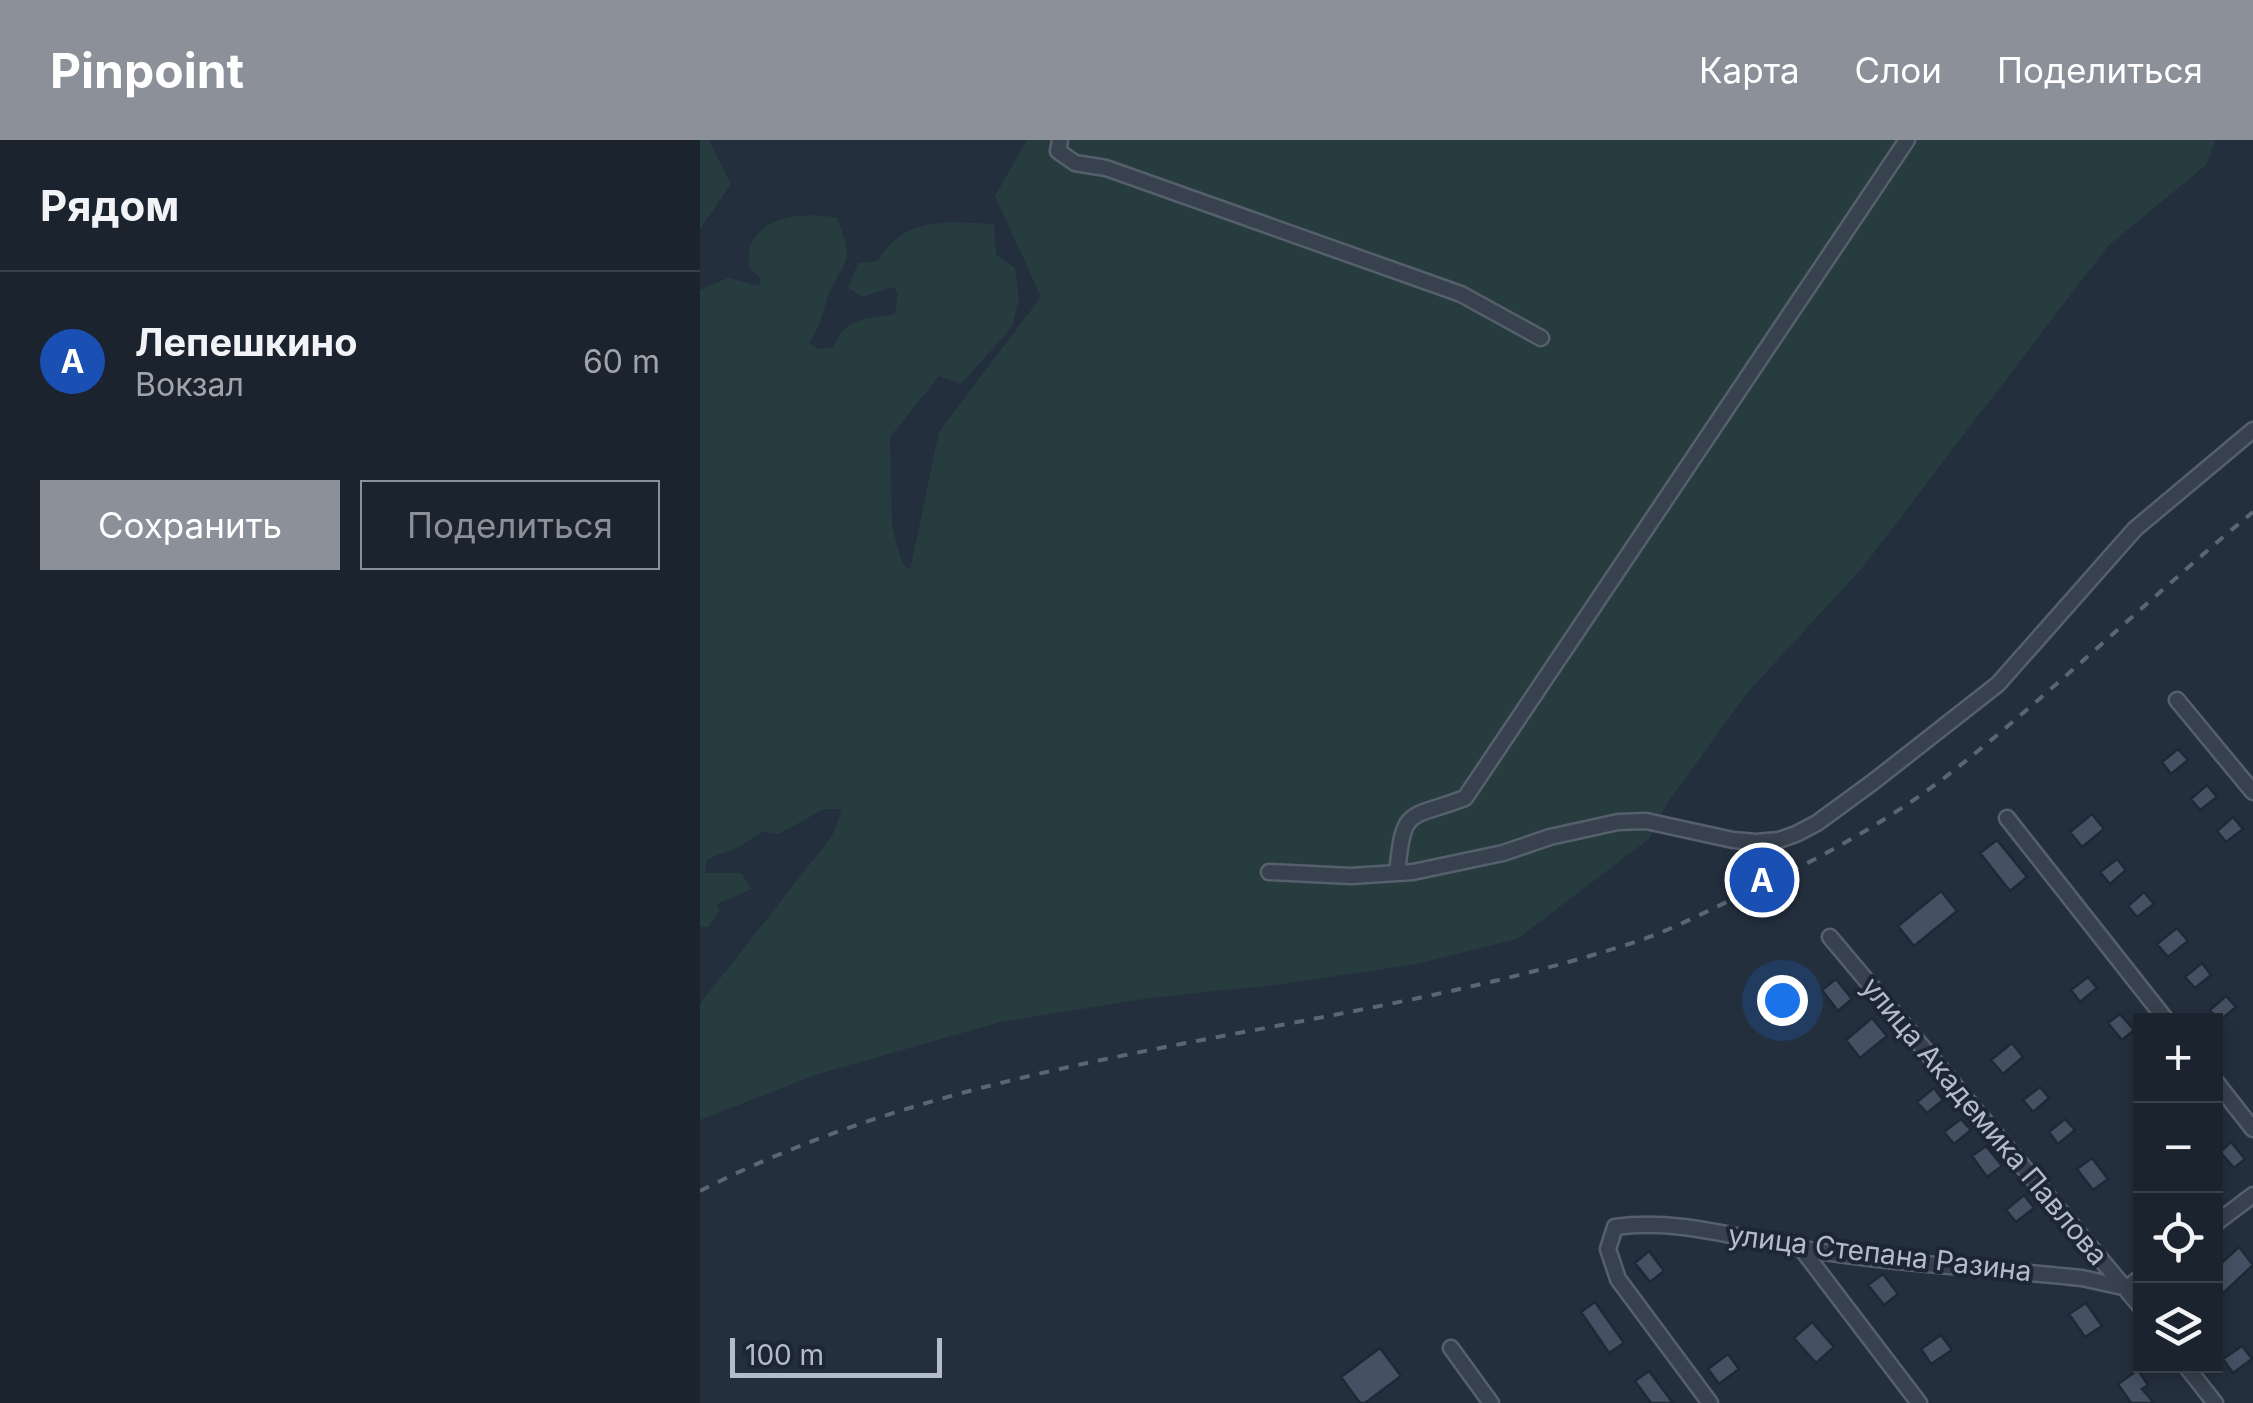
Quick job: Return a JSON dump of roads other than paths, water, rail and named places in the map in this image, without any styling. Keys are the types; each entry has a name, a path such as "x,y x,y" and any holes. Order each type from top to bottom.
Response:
{"street":[{"path":"1060,140 1058,151 1075,163 1106,168 1461,294 1541,338"},
{"path":"1398,873 1402,830 1416,814 1465,798 1906,140"},
{"path":"1269,872 1350,876 1398,873 1503,853 1550,837 1618,822 1646,822 1756,842 1779,840 1807,828 1873,782 1998,684 2135,529 2253,430"},
{"path":"2177,700 2253,792"},
{"path":"2007,818 2161,1013"},
{"name":"улица Академика Павлова","path":"1830,937 2133,1297"},
{"path":"2223,1091 2253,1130"},
{"path":"2223,1218 2253,1195"},
{"name":"улица Степана Разина","path":"1710,1403 1618,1280 1608,1249 1615,1227 1692,1227 1801,1248 2082,1278 2126,1288"},
{"path":"1801,1248 1919,1403"},
{"path":"2126,1288 2133,1283"},
{"path":"1451,1348 1491,1403"},
{"path":"2191,1373 2215,1403"}],"railway":[{"path":"700,1191 810,1142 924,1104 1041,1073 1513,976 1669,929 1821,856 1931,788 2253,512"}],"place":[{"name":"Лепешкино","path":"1762,880"}]}
